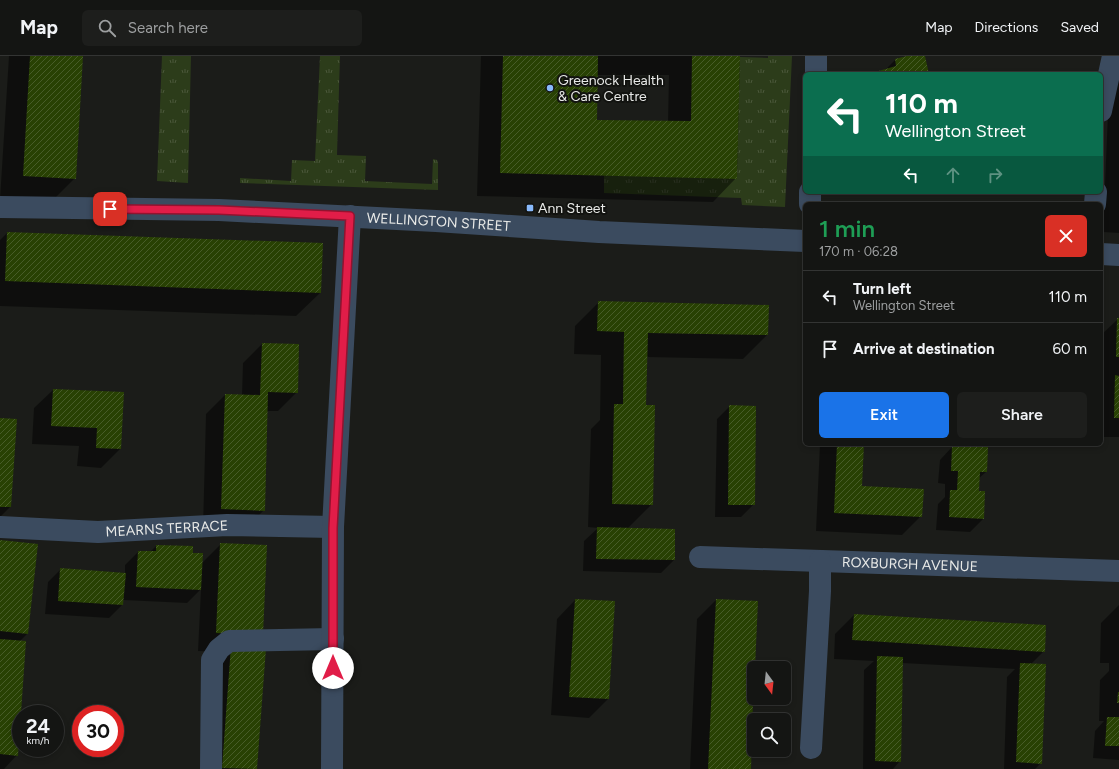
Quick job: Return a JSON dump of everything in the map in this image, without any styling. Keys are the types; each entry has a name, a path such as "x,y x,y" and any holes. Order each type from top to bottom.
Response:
{"street":[{"path":"816,56 816,72"},
{"path":"1103,102 1113,56"},
{"name":"WELLINGTON STREET","path":"0,207 219,210 350,216 599,232 803,241"},
{"path":"332,769 333,528 350,216"},
{"path":"1103,254 1119,255"},
{"name":"MEARNS TERRACE","path":"0,527 98,532 227,525 333,528"},
{"name":"ROXBURGH AVENUE","path":"700,557 1119,571"},
{"path":"811,748 820,591 820,561"},
{"path":"211,769 212,660 218,649 229,641 333,639"}],"green space":[{"path":"162,56 191,56 188,183 157,181"},
{"path":"320,56 340,56 337,155 366,156 365,181 432,184 433,159 437,160 438,190 240,183 240,178 291,181 292,160 315,161"},
{"path":"768,56 792,56 785,207 742,205 741,198 604,193 604,175 737,179 740,57 768,58"}],"building":[{"path":"30,56 83,56 76,179 23,176"},
{"name":"Greenock Health & Care Centre","path":"503,56 598,56 597,120 691,121 692,56 740,56 737,179 500,173"},
{"path":"907,56 925,56 929,72 875,72 896,66 895,59"},
{"path":"7,232 323,243 321,293 5,281"},
{"path":"598,301 769,305 768,335 648,333 646,405 655,405 653,505 612,504 614,404 623,404 624,332 597,331"},
{"path":"1117,318 1119,318 1119,357 1116,357"},
{"path":"262,343 299,344 298,393 268,392 265,511 221,509 225,394 260,395"},
{"path":"1115,375 1119,376 1119,418 1114,418"},
{"path":"53,389 124,392 121,449 96,448 97,428 51,426"},
{"path":"729,405 756,406 755,505 728,505"},
{"path":"0,418 17,419 11,507 0,507"},
{"path":"837,446 864,446 862,486 924,489 922,517 834,513"},
{"path":"952,446 988,447 987,472 980,472 979,491 985,491 984,519 949,517 950,490 957,490 958,471 951,471"},
{"path":"597,527 675,529 675,560 596,559"},
{"path":"0,540 38,544 28,634 0,631"},
{"path":"220,543 267,545 263,635 216,633"},
{"path":"156,545 193,546 193,553 203,553 201,590 136,587 138,551 156,551"},
{"path":"60,568 126,573 123,605 58,601"},
{"path":"575,599 615,601 609,699 569,697"},
{"path":"716,599 758,601 755,661 747,661 747,705 753,705 753,713 747,713 747,757 751,757 751,769 708,769"},
{"path":"854,614 1046,625 1045,652 852,640"},
{"path":"0,639 26,641 22,705 12,705 12,755 0,754"},
{"path":"231,646 266,648 257,769 222,768"},
{"path":"877,656 903,657 901,762 875,761"},
{"path":"1020,663 1046,664 1042,764 1016,762"},
{"path":"1118,692 1119,703 1117,703"},
{"path":"1107,717 1119,717 1119,746 1105,746"}],"place":[{"name":"Greenock Health & Care Centre","path":"550,88"},
{"name":"Ann Street","path":"530,208"}],"route":[{"path":"110,209 219,210 350,216 333,528 333,668"}]}
